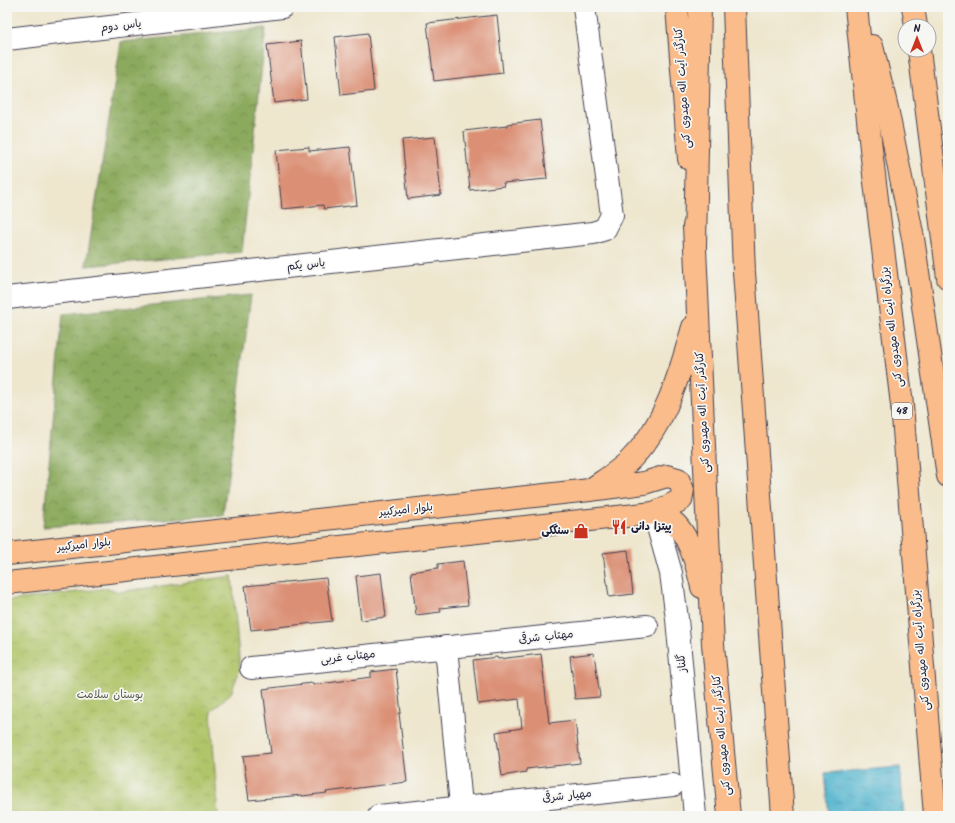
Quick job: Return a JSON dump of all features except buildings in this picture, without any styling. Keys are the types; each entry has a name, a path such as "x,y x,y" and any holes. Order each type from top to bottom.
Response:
{"main road":[{"name":"کنارگذر آیت اله مهدوی کنی","path":"677,7 695,244 713,644 729,815"},
{"path":"695,244 700,7"},
{"path":"734,7 744,272 783,816"},
{"name":"بزرگراه آیت اله مهدوی کنی","path":"856,7 872,158 902,405 935,816"},
{"path":"863,7 887,108 913,238 948,476"},
{"path":"913,7 915,18"},
{"path":"920,58 948,278"},
{"name":"بلوار امیرکبیر","path":"7,554 590,490 632,459 656,427 680,371 698,310"},
{"path":"7,583 654,512 681,500 683,490 678,479 667,476 644,483 590,490"},
{"path":"654,512 667,518 680,529 688,541 699,574 713,644"}],"street":[{"name":"یاس دوم","path":"7,39 282,7"},
{"name":"یاس یکم","path":"7,298 593,233 605,229 612,215 584,7"},
{"name":"گلناز","path":"654,512 671,573 695,816"},
{"name":"مهتاب شرقی","path":"446,647 647,626"},
{"name":"مهتاب غربی","path":"251,668 446,647"},
{"path":"446,647 462,812"},
{"name":"مهیار شرقی","path":"379,816 462,812 673,785"}],"green space":[{"path":"266,28 242,252 86,266 121,42"},
{"path":"251,295 223,515 43,527 63,314"},
{"name":"بوستان سلامت","path":"232,576 240,669 231,693 211,711 218,816 7,816 7,601 108,588 119,592"}],"water":[{"path":"900,767 904,816 829,816 825,773"}],"place":[{"name":"پیتزا دانی","path":"619,527"},
{"name":"سنگکی","path":"581,531"}]}
